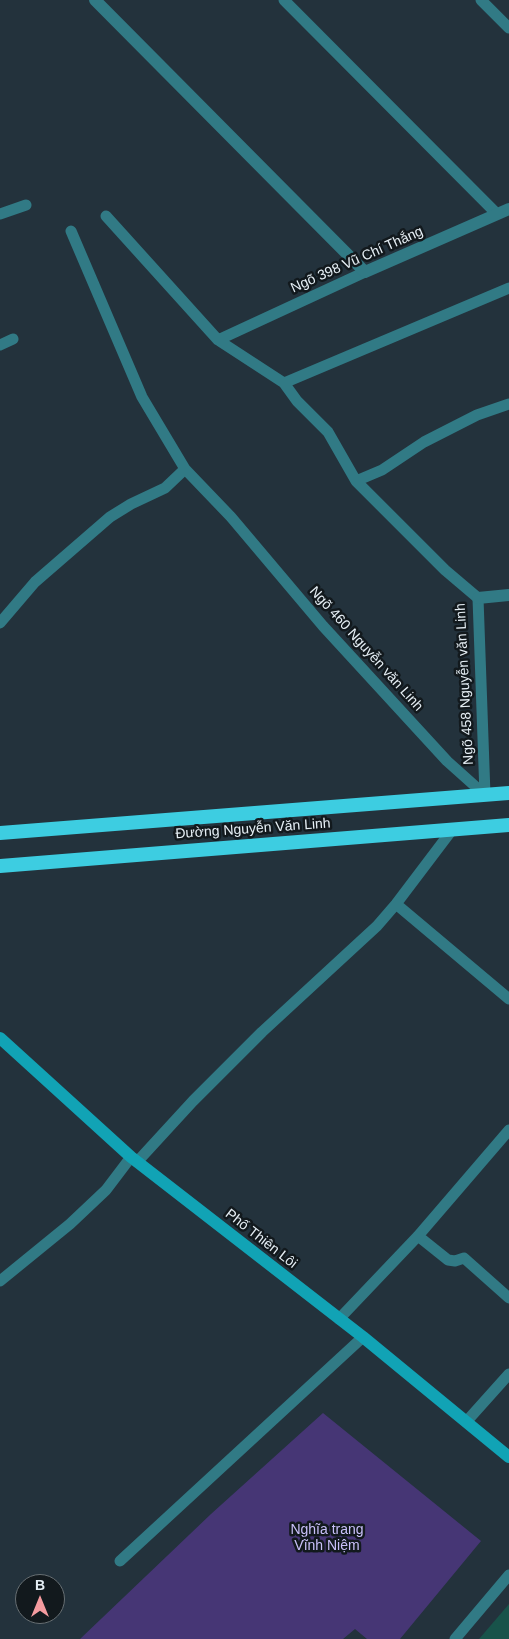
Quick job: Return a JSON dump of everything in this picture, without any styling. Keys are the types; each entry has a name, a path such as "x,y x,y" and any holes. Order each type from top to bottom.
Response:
{"highway":[{"name":"Đường Nguyễn Văn Linh","path":"0,833 509,793"},
{"name":"Đường Nguyễn Văn Linh","path":"0,866 509,825"}],"main road":[{"name":"Phố Thiên Lôi","path":"0,1038 134,1160 339,1318 509,1457"}],"street":[{"path":"95,0 365,272"},
{"name":"Ngõ 398 Vũ Chí Thắng","path":"365,272 503,212"},
{"path":"478,598 509,595"}],"lane":[{"path":"284,0 503,212"},
{"path":"481,0 509,28"},
{"path":"0,214 26,205"},
{"name":"Ngõ 458 Nguyễn văn Linh","path":"106,216 218,340 284,383 297,401 328,432 356,481 445,570 478,598 485,795"},
{"name":"Ngõ 460 Nguyễn văn Linh","path":"71,231 142,397 185,469 231,517 323,626 447,760 485,795"},
{"name":"Ngõ 398 Vũ Chí Thắng","path":"218,340 365,272"},
{"path":"284,383 509,288"},
{"path":"0,345 13,339"},
{"path":"356,481 382,470 424,442 477,415 509,404"},
{"path":"0,622 35,582 110,517 131,504 165,488 185,469"},
{"path":"0,1281 70,1224 262,1032 377,926 452,830"},
{"path":"396,904 509,999"},
{"path":"339,1318 418,1236 509,1130"},
{"path":"418,1236 448,1260 455,1261 464,1258 509,1298"},
{"path":"120,1560 362,1337"},
{"path":"466,1422 509,1374"},
{"path":"455,1639 509,1575"}],"green space":[{"name":"Nghĩa trang Vĩnh Niệm","path":"323,1413 481,1541 400,1639 367,1639 355,1629 343,1639 80,1639 211,1514"}],"shaded area":[{"path":"509,1604 509,1639 479,1639"}]}
